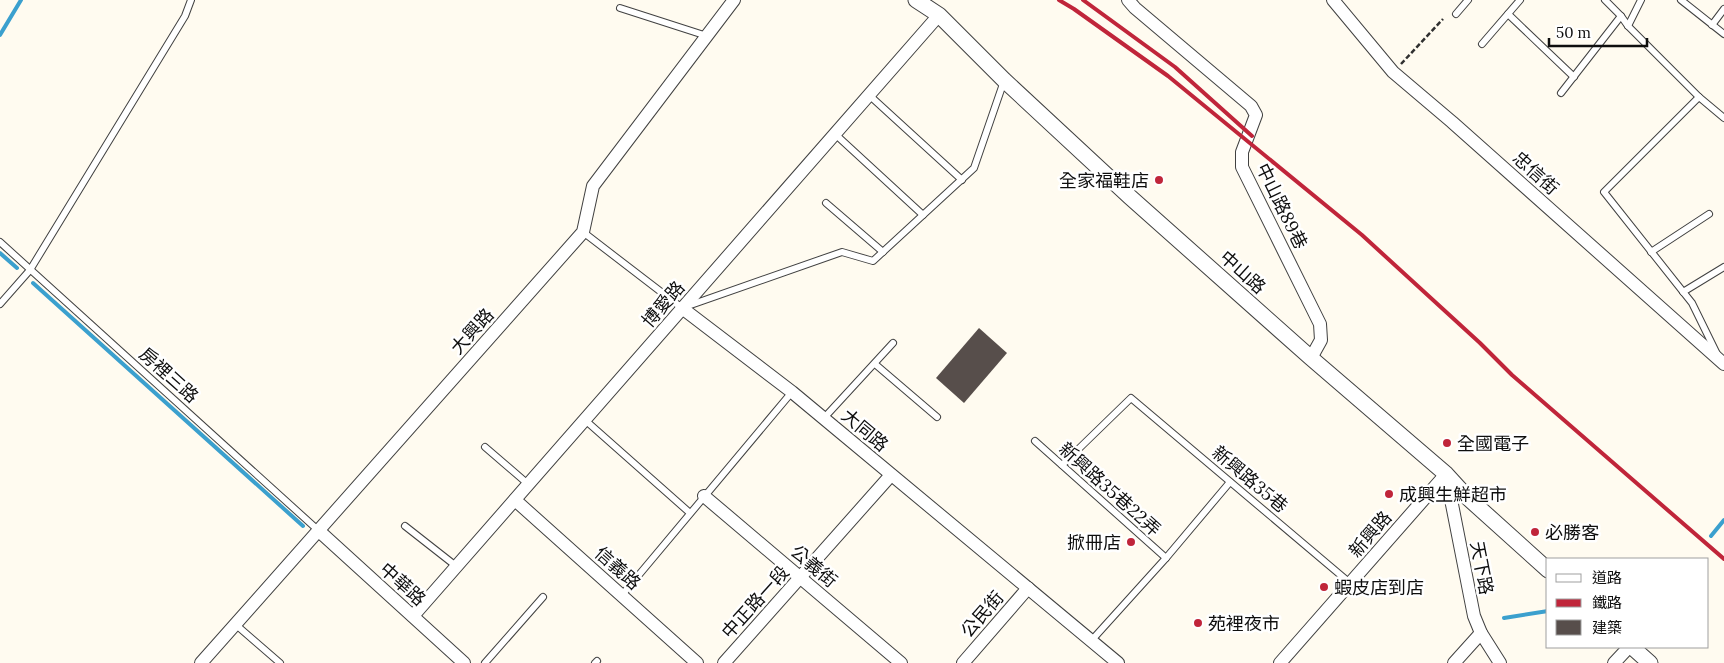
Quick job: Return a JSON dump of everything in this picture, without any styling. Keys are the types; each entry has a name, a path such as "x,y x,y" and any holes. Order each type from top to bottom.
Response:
{"street":[{"path":"584,232 593,186 734,0"},
{"name":"中山路","path":"916,0 939,15 1004,80 1130,197 1311,358 1446,474 1467,496 1546,568"},
{"name":"中山路89巷","path":"1128,0 1150,21 1251,106 1256,115 1242,152 1242,167 1320,324 1321,340 1311,358"},
{"name":"忠信街","path":"1333,0 1393,72 1452,122 1723,363"},
{"name":"博愛路","path":"413,616 939,15"},
{"name":"大興路","path":"201,663 584,232"},
{"name":"大同路","path":"682,308 824,418 1118,663"},
{"name":"新興路","path":"1280,663 1446,474"},
{"name":"天下路","path":"1446,474 1474,616 1481,633 1500,663"},
{"name":"中正路一段","path":"724,663 891,475"},
{"name":"公義街","path":"704,496 901,663"},
{"name":"信義路","path":"515,500 697,663"},
{"name":"中華路","path":"319,530 464,663"},
{"name":"公民街","path":"963,663 1028,588"},
{"path":"1454,663 1481,633"},
{"path":"1614,663 1630,648"},
{"path":"1632,648 1650,663"}],"lane":[{"path":"0,304 30,270 185,16 191,0"},
{"path":"1456,14 1468,0"},
{"path":"1482,44 1520,0"},
{"path":"1605,0 1628,26 1724,118"},
{"path":"1628,26 1641,0"},
{"path":"1681,0 1724,34"},
{"path":"620,8 707,36"},
{"path":"1712,25 1724,9"},
{"path":"1508,14 1574,77"},
{"path":"1561,93 1621,16"},
{"path":"682,308 842,252 873,261 974,168 1004,80"},
{"path":"869,94 962,180"},
{"path":"1700,97 1604,192 1692,303 1723,363"},
{"path":"835,134 923,215"},
{"path":"826,204 883,252"},
{"path":"1651,252 1709,214"},
{"name":"大同路","path":"584,232 682,308"},
{"name":"房裡三路","path":"0,242 319,530"},
{"path":"1683,292 1724,266"},
{"path":"824,418 893,343"},
{"path":"875,364 937,417"},
{"path":"622,596 792,392"},
{"name":"新興路35巷","path":"1062,465 1131,398 1350,584"},
{"path":"584,420 690,513"},
{"name":"新興路35巷22弄","path":"1035,441 1166,558"},
{"path":"485,447 528,484"},
{"name":"新興路35巷22弄","path":"1091,640 1166,558 1230,482"},
{"path":"405,526 456,566"},
{"path":"485,663 543,598"},
{"path":"236,624 280,663"}],"path":[{"path":"1393,72 1443,19"}],"building":[{"path":"979,328 1007,353 964,403 936,378"}],"waterway":[{"path":"0,35 21,0"},
{"path":"0,253 17,268"},
{"path":"33,283 303,526"},
{"path":"1711,536 1724,520"},
{"path":"1504,618 1546,611"}],"railway":[{"path":"1059,0 1168,76 1362,235 1480,343 1512,375 1724,559"},
{"path":"1083,0 1175,67 1252,136"}],"place":[{"name":"全家福鞋店","path":"1159,180"},
{"name":"全國電子","path":"1447,443"},
{"name":"成興生鮮超市","path":"1389,494"},
{"name":"必勝客","path":"1535,532"},
{"name":"掀冊店","path":"1131,542"},
{"name":"蝦皮店到店","path":"1324,587"},
{"name":"苑裡夜市","path":"1198,623"}]}
